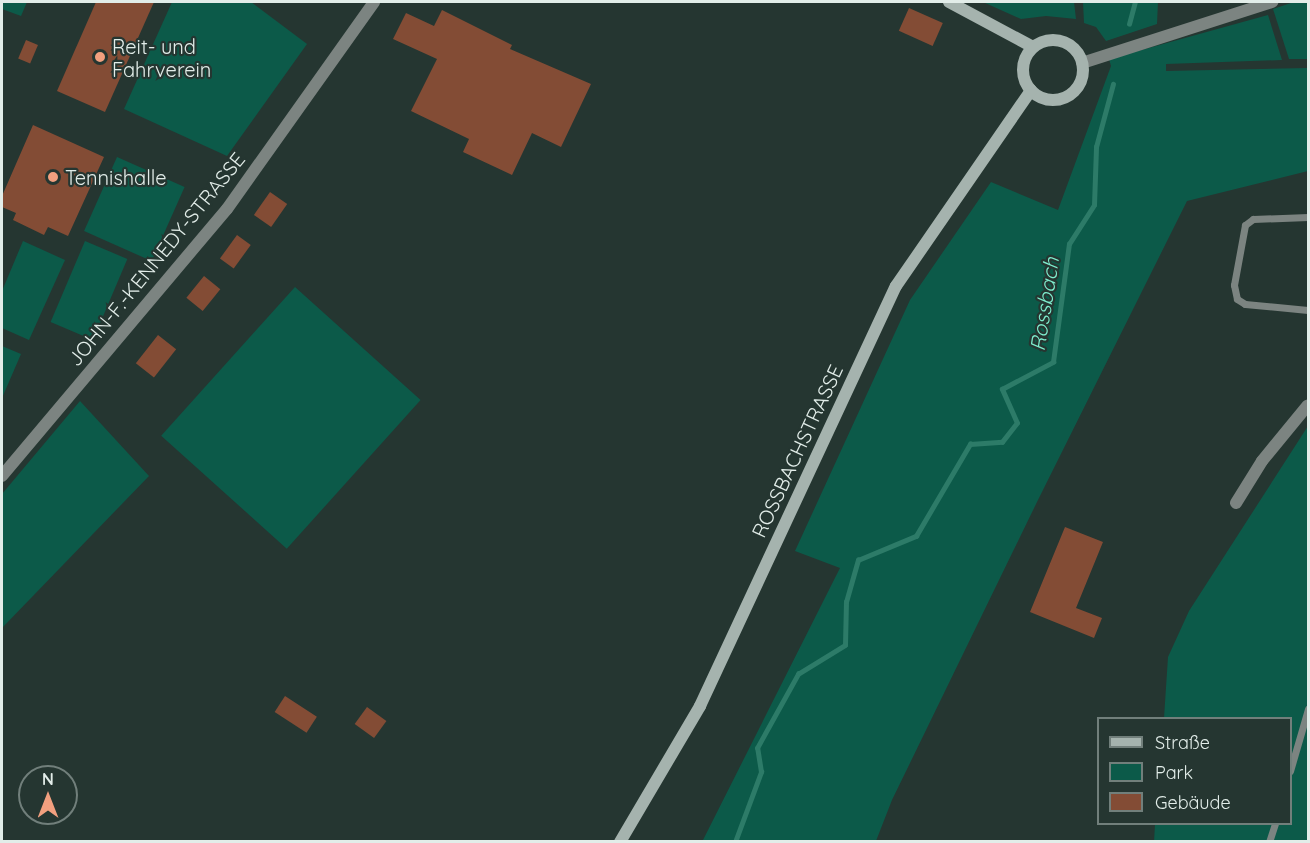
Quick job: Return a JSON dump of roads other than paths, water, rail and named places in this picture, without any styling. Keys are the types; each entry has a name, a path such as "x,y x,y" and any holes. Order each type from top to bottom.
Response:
{"street":[{"name":"JOHN-F.-KENNEDY-STRASSE","path":"2,476 227,209 374,2"},
{"path":"949,2 1033,47"},
{"path":"1082,63 1272,2"},
{"path":"1062,41 1078,54 1082,63 1080,82 1067,96 1048,99 1031,90 1023,64 1033,47 1041,42 1062,41"},
{"name":"ROSSBACHSTRASSE","path":"620,842 700,706 896,286 1031,90"},
{"path":"1236,503 1262,460 1308,405"}],"lane":[{"path":"1308,217 1253,219 1245,225 1234,285 1237,299 1245,304 1308,310"},
{"path":"1292,764 1308,709"},
{"path":"1269,842 1275,825"}],"waterway":[{"name":"Rossbach","path":"1129,24 1135,2"},
{"name":"Rossbach","path":"735,842 761,772 757,748 798,674 845,645 846,602 858,560 916,536 970,444 1002,442 1017,423 1002,389 1053,362 1069,244 1094,205 1096,147 1113,84"}],"place":[{"name":"Reit- und Fahrverein","path":"100,57"},
{"name":"Tennishalle","path":"53,177"}]}
